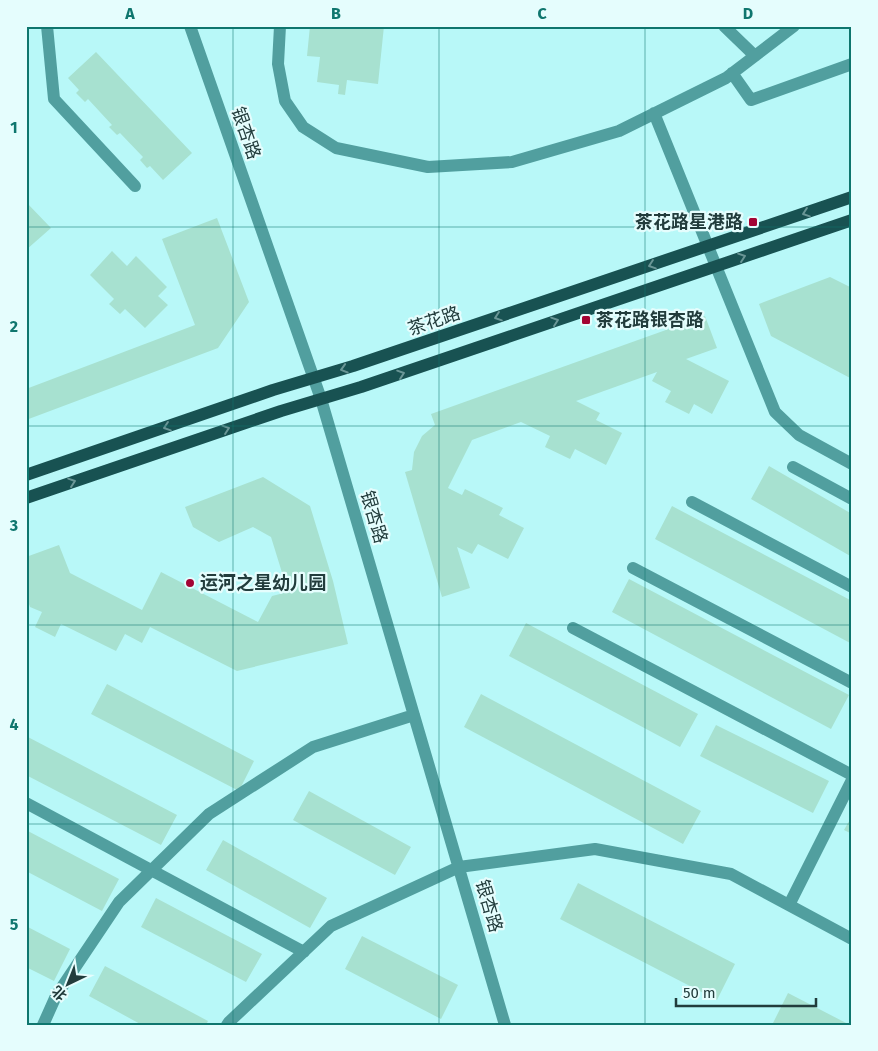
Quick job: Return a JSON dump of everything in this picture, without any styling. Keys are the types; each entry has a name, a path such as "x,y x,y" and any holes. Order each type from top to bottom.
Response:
{"main road":[{"name":"茶花路","path":"26,475 852,197"},
{"path":"26,498 281,410 362,387 852,220"}],"street":[{"path":"47,26 54,99 135,186"},
{"name":"银杏路","path":"190,26 321,399 505,1025"},
{"path":"280,26 278,64 285,101 303,127 336,148 428,167 512,162 619,131 726,78 794,26"},
{"path":"724,26 755,56"},
{"path":"732,73 751,100 852,64"},
{"path":"654,113 775,412 799,434 852,464"},
{"path":"793,467 852,499"},
{"path":"692,502 852,587"},
{"path":"633,568 852,683"},
{"path":"573,628 852,775"},
{"path":"43,1025 56,996 119,902 209,814 313,747 414,715"},
{"path":"789,905 852,780"},
{"path":"26,803 304,952"},
{"path":"227,1025 332,926 459,866 596,849 731,874 852,939"}],"building":[{"path":"310,26 384,26 378,84 347,80 345,95 338,94 339,85 317,82 320,57 307,56"},
{"path":"96,52 192,153 163,180 150,166 147,168 140,160 143,157 120,133 117,135 109,127 112,125 88,99 85,102 76,93 79,90 68,78"},
{"path":"26,202 51,228 26,250"},
{"path":"217,218 249,302 218,348 26,420 26,389 195,325 162,239"},
{"path":"112,251 127,266 136,256 167,287 158,296 168,305 145,328 125,309 120,314 109,304 114,299 90,275"},
{"path":"830,277 852,288 852,379 771,336 759,304"},
{"path":"705,316 717,348 686,359 729,381 712,414 694,404 689,414 665,402 671,391 652,381 657,372 576,401 600,413 596,420 622,433 606,465 575,449 570,459 545,447 550,436 521,422 472,440 448,488 462,495 465,489 503,508 499,515 524,528 508,559 478,544 472,554 457,547 470,588 442,597 405,472 412,470 414,452 422,436 435,425 431,414"},
{"path":"769,466 852,514 852,557 751,499"},
{"path":"263,477 310,506 333,581 348,644 237,671 150,627 142,643 125,634 116,651 61,624 55,637 35,627 42,612 30,607 26,596 26,557 59,545 70,573 142,610 161,572 258,622 272,596 288,592 271,537 253,527 219,542 193,527 185,507"},
{"path":"672,506 852,601 852,644 655,539"},
{"path":"629,579 849,695 831,729 612,612"},
{"path":"526,623 698,714 680,747 509,656"},
{"path":"107,684 254,761 239,791 91,714"},
{"path":"481,694 701,811 683,844 464,727"},
{"path":"716,725 829,781 813,813 700,756"},
{"path":"26,736 177,815 161,845 26,775"},
{"path":"309,791 411,847 395,875 293,820"},
{"path":"852,816 852,834 844,830"},
{"path":"26,830 119,879 102,911 26,871"},
{"path":"223,840 327,898 310,928 206,870"},
{"path":"578,883 735,964 717,1000 560,919"},
{"path":"156,898 262,954 246,982 141,927"},
{"path":"26,926 70,949 54,981 26,967"},
{"path":"362,936 458,985 441,1019 345,969"},
{"path":"105,966 208,1021 206,1025 142,1025 89,996"},
{"path":"788,993 850,1025 772,1025"}],"place":[{"name":"茶花路星港路","path":"753,222"},
{"name":"茶花路银杏路","path":"586,320"},
{"name":"运河之星幼儿园","path":"190,583"}]}
